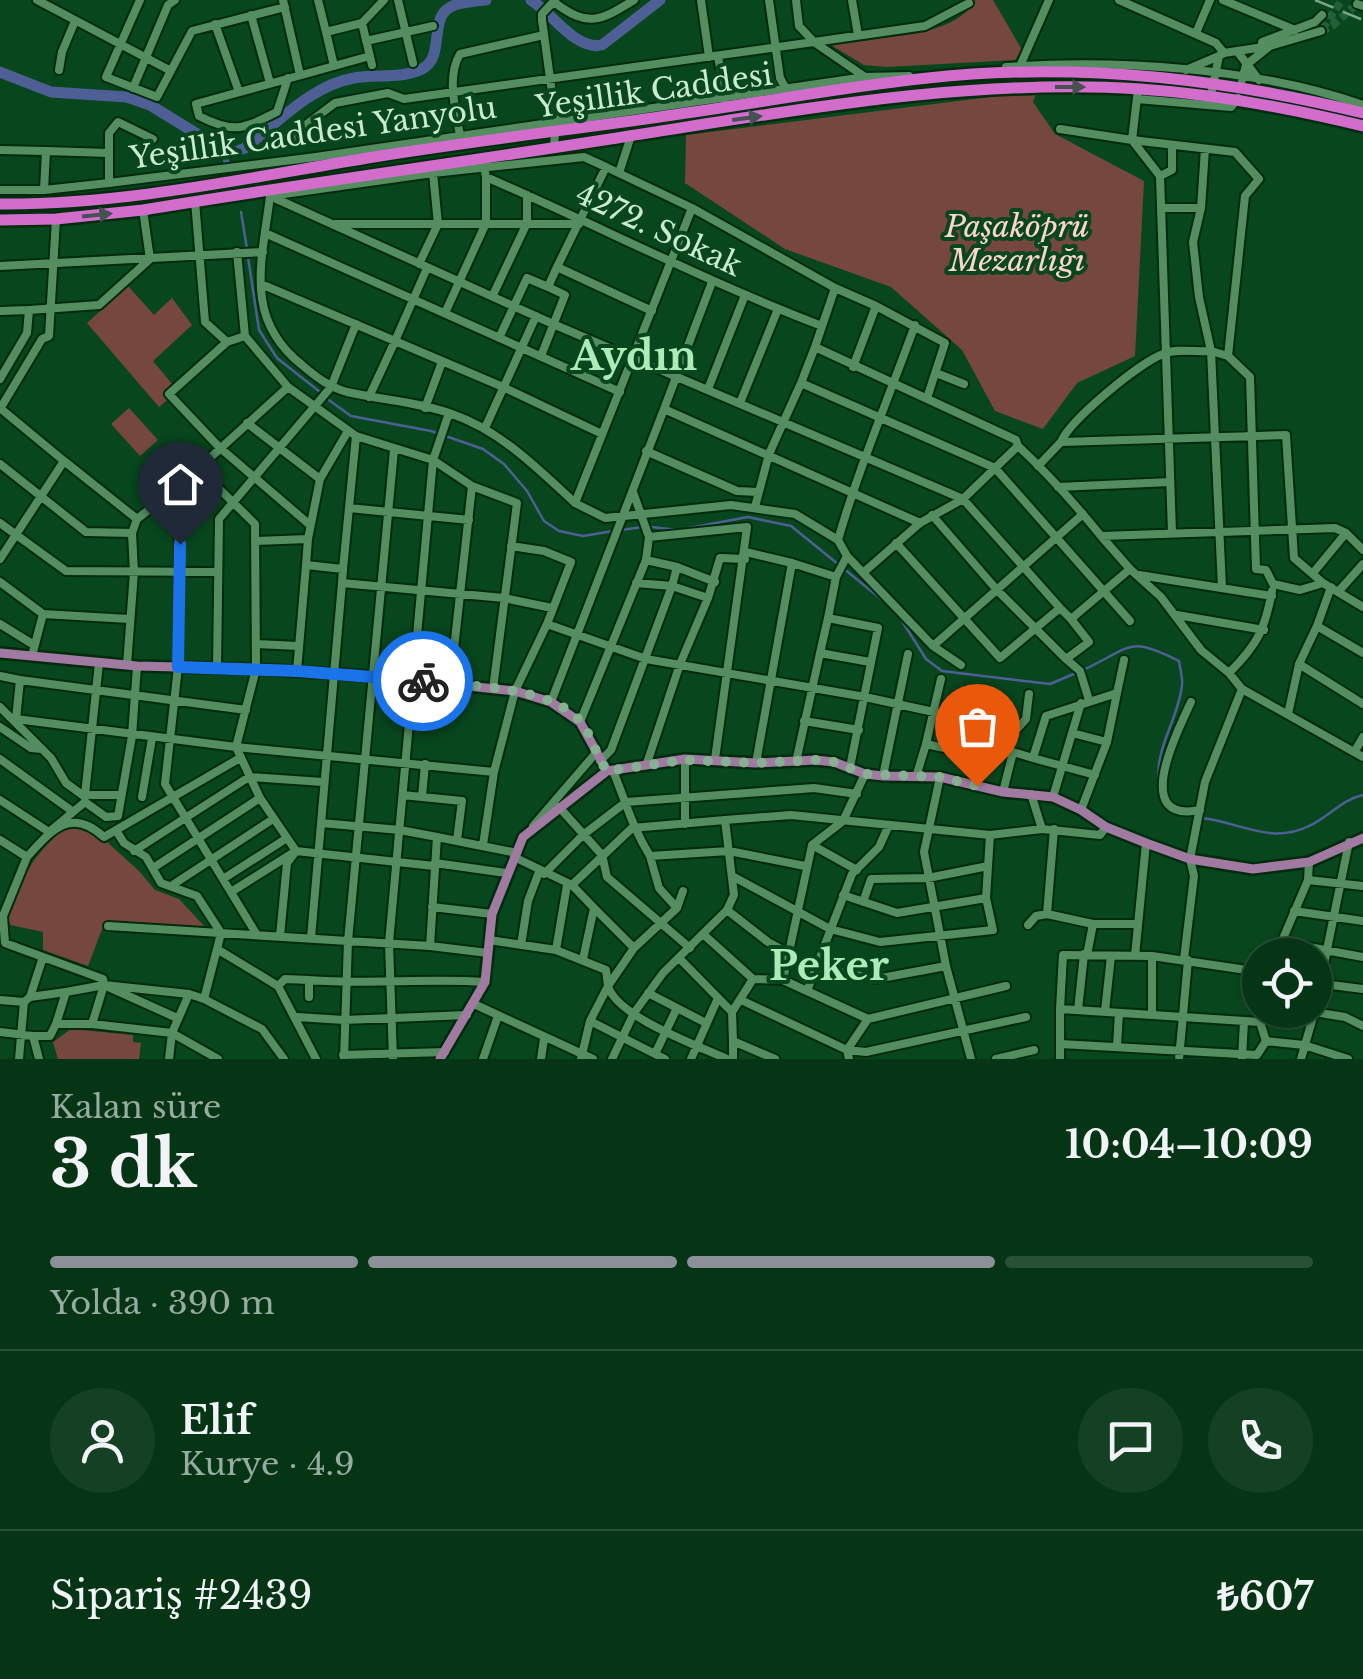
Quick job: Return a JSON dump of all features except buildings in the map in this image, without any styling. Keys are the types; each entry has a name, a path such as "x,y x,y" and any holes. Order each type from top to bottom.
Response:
{"highway":[{"name":"Yeşillik Caddesi","path":"0,204 144,195 556,125 928,78 1127,74 1240,88 1314,107"},
{"name":"Yeşillik Caddesi","path":"0,220 56,219 269,193 554,146 867,101 1039,87 1138,94 1213,84"},
{"path":"1314,107 1363,113"},
{"path":"1314,107 1363,126"}],"main road":[{"path":"0,653 33,651 132,666 371,676 515,692 551,702 580,722 610,771"},
{"path":"443,1055 484,982 492,914 523,837 610,771 685,760 834,762 865,774 940,777 1003,792 1053,797 1106,827 1190,859 1253,869 1308,862 1363,838"}],"street":[{"path":"37,0 171,72"},
{"path":"133,88 168,4 175,0"},
{"path":"318,0 334,66"},
{"path":"326,32 362,23 384,0"},
{"path":"398,0 413,63"},
{"path":"554,146 556,125 544,12 554,2 574,18 598,20 634,0"},
{"path":"701,0 725,98"},
{"path":"769,0 780,78 791,88"},
{"path":"796,0 799,26 814,42 865,77"},
{"path":"852,0 858,35"},
{"path":"1020,66 1049,0"},
{"path":"964,76 1020,66 1083,66 1183,71 1213,84 1221,54 1216,42 1119,0"},
{"path":"1196,33 1210,0"},
{"path":"1222,0 1295,30"},
{"path":"137,1 106,77 158,97 192,31 252,16 284,3 300,74"},
{"path":"295,143 295,133 335,104 388,94 404,99 925,26 969,3"},
{"path":"1266,46 1262,42 1315,22 1322,15"},
{"path":"252,16 270,82"},
{"path":"59,70 75,22"},
{"path":"288,78 277,112 250,126 230,129 199,116 196,104 300,74 370,61 362,23"},
{"path":"215,24 239,92"},
{"path":"366,40 433,26"},
{"path":"1183,71 1221,54 1321,30"},
{"path":"460,136 453,91 460,54 544,35"},
{"path":"1172,533 1160,176 1132,140 1138,94 1231,107 1246,65 1266,46"},
{"path":"1236,52 1259,80 1363,105"},
{"path":"791,88 852,71"},
{"path":"584,157 580,122 886,74 928,78"},
{"path":"1240,88 1259,80"},
{"path":"109,183 109,133 118,122 153,138"},
{"name":"Yeşillik Caddesi Yanyolu","path":"0,190 109,183 556,125"},
{"path":"1060,128 1235,152 1259,179 1245,196 1228,356"},
{"path":"619,173 631,136"},
{"path":"1160,176 1172,170 1172,146"},
{"path":"1205,149 1201,208 1193,242 1199,298 1211,351 1222,588"},
{"path":"0,150 109,153"},
{"path":"44,190 46,151"},
{"path":"269,193 433,173 485,172 584,157 692,208 944,343 927,398"},
{"path":"548,287 606,167"},
{"path":"445,313 486,223 485,172"},
{"name":"4272. Sokak","path":"485,172 712,282 822,326"},
{"path":"369,396 413,301 438,224 433,173"},
{"path":"269,193 553,324 963,499 1090,642 1066,659"},
{"path":"269,193 262,252 263,313 270,332 284,351 331,387 449,413 485,428 526,457 575,503 605,518 752,507 796,514 838,540 847,556 933,646 962,666"},
{"path":"493,296 527,222 527,195"},
{"path":"194,201 206,322 227,342"},
{"path":"575,503 692,208"},
{"path":"1161,208 1201,208"},
{"path":"144,210 150,259"},
{"path":"56,219 49,336 42,339 0,408 137,519"},
{"path":"330,224 581,221"},
{"path":"266,233 620,392"},
{"path":"237,252 245,336 288,388 352,433 433,460 472,486 517,503 493,689"},
{"path":"0,266 262,252"},
{"path":"0,311 98,305 150,259"},
{"path":"557,267 652,312"},
{"path":"500,338 527,278 548,287 565,295 540,356"},
{"path":"551,702 712,282"},
{"path":"261,284 503,387 602,434"},
{"path":"715,760 752,507 835,288"},
{"path":"708,389 746,295"},
{"path":"853,366 876,306"},
{"path":"0,379 28,333 29,310"},
{"path":"740,403 778,310"},
{"path":"485,428 536,316"},
{"path":"217,668 219,520 331,387 356,324"},
{"path":"838,540 864,457 915,326"},
{"path":"245,336 227,342 169,394 219,447 310,524"},
{"path":"815,347 1016,440 1176,615 1201,650 1229,672 1242,689 1359,754 1363,737"},
{"path":"1038,466 1086,410 1164,352 1211,351 1228,356 1250,377 1256,569 1266,570 1274,584 1264,630 1250,652 1229,672"},
{"path":"425,408 442,362"},
{"path":"936,373 964,384"},
{"path":"801,383 996,468 1130,621"},
{"path":"0,707 42,749 66,783 106,817 118,816 132,736 134,694 129,619 134,572 132,533 137,519 180,486 288,388"},
{"path":"664,409 920,523"},
{"path":"393,1056 389,943 433,460 449,413"},
{"path":"246,423 320,479"},
{"path":"297,671 308,539 320,479 352,433"},
{"path":"310,938 349,508 352,433"},
{"path":"1061,442 1286,435 1294,558 1363,607"},
{"path":"864,572 920,523 963,499 1018,446"},
{"path":"394,450 348,941 343,1057 443,1055"},
{"path":"646,451 737,491 758,492"},
{"path":"0,559 64,460"},
{"path":"0,464 86,532 132,533"},
{"path":"198,468 255,524 256,669 236,748 260,798 296,851"},
{"path":"1058,487 1170,482"},
{"path":"180,486 178,667 165,784 257,934"},
{"path":"450,685 472,486"},
{"path":"580,722 646,560 648,537 633,492"},
{"path":"349,508 469,520"},
{"path":"933,646 1083,514"},
{"path":"932,515 997,590 1080,671 1085,702 1053,797"},
{"path":"0,523 66,571 218,572"},
{"path":"648,537 747,527"},
{"path":"1101,536 1335,528 1363,550"},
{"path":"1313,574 1346,533"},
{"path":"256,541 308,539"},
{"path":"896,543 1000,658 1060,608"},
{"path":"483,845 494,772 515,692 548,624 571,562 544,551 511,546"},
{"path":"647,763 680,664 715,582 720,558 746,555 792,563 836,577"},
{"path":"796,762 836,577 847,556"},
{"path":"646,560 715,582"},
{"path":"756,763 792,563"},
{"path":"1274,584 1300,590 1331,587 1363,564"},
{"path":"306,565 343,569"},
{"path":"523,837 598,757 611,750 677,567"},
{"path":"1070,619 1134,572 1272,596"},
{"path":"0,582 42,614 129,619"},
{"path":"636,582 672,586 708,598"},
{"path":"342,583 504,598 552,608"},
{"path":"1288,714 1299,664 1331,587"},
{"path":"0,624 33,651 42,614"},
{"path":"1176,615 1264,630"},
{"path":"828,618 878,628 850,766"},
{"path":"548,624 646,659 811,686 1016,730"},
{"path":"1317,626 1363,653"},
{"path":"257,644 298,646"},
{"path":"820,653 870,662"},
{"path":"883,776 908,654"},
{"path":"1082,810 1108,742 1124,660"},
{"path":"85,798 99,663"},
{"path":"1299,664 1363,704"},
{"path":"0,676 246,710"},
{"path":"916,777 941,679"},
{"path":"20,680 16,719 236,748 494,772"},
{"path":"1179,1054 1194,876 1190,859 1205,782 1242,689"},
{"path":"1033,758 1046,716 1118,693"},
{"path":"977,786 985,757 1026,720 1029,694"},
{"path":"1191,702 1164,765 1162,788 1169,804 1178,810 1200,810"},
{"path":"804,721 858,730"},
{"path":"0,727 31,748 42,749"},
{"path":"1072,733 1108,742"},
{"path":"142,797 152,738"},
{"path":"926,744 985,757"},
{"path":"1003,792 1012,752 1095,775"},
{"path":"49,832 70,821 92,826 104,838 240,758"},
{"path":"0,759 72,810"},
{"path":"685,760 685,824"},
{"path":"422,798 425,764"},
{"path":"610,771 626,802 632,828 650,856 659,888 677,908"},
{"path":"783,980 812,845 843,821 865,774"},
{"path":"134,851 249,777 323,782"},
{"path":"940,777 932,830 924,852 946,966 970,1059"},
{"path":"521,944 528,901 542,873 626,802 814,788 857,794"},
{"path":"788,790 790,815"},
{"path":"1030,794 1042,828"},
{"path":"92,1024 103,979 5,943 1,916 27,857 49,832 85,798 121,795"},
{"path":"403,795 462,801 457,840"},
{"path":"153,868 260,798"},
{"path":"0,800 49,832"},
{"path":"559,807 602,855 607,877 690,948"},
{"path":"556,950 569,885 632,828 790,815 990,834 1042,828 1100,835 1106,827"},
{"path":"170,886 273,819"},
{"path":"612,1059 620,1037 648,993 727,910 734,895 734,877 726,820"},
{"path":"321,822 400,830 516,855 569,885 634,948"},
{"path":"806,991 843,895 857,870 879,847 890,825"},
{"path":"1047,914 1054,829"},
{"path":"117,832 134,851 146,857 161,883 197,896 220,933 204,999"},
{"path":"734,877 830,929 880,942 993,930 986,898 990,834"},
{"path":"430,946 437,837"},
{"path":"224,879 287,838"},
{"path":"0,840 27,857"},
{"path":"1330,938 1349,842"},
{"path":"1135,956 1146,843"},
{"path":"812,845 857,870"},
{"path":"280,936 286,863 296,851"},
{"path":"231,892 296,851 506,873"},
{"path":"650,856 729,851 805,866"},
{"path":"1284,938 1308,880 1308,862"},
{"path":"863,902 871,879 928,878 988,866"},
{"path":"1308,880 1363,886"},
{"path":"580,1056 590,1022 608,986 634,948 677,908 683,892"},
{"path":"843,895 897,912 986,898"},
{"path":"432,907 492,914"},
{"path":"582,959 594,908"},
{"path":"727,910 790,954"},
{"path":"1294,911 1363,920"},
{"path":"1028,925 1036,916 1047,914 1094,924 1137,924"},
{"path":"1078,1010 1094,924"},
{"path":"108,926 430,946 488,954"},
{"path":"703,934 753,979 783,980 868,1020 1006,986"},
{"path":"490,940 556,950 606,970 612,998 666,1030 730,1059 732,1012 753,979"},
{"path":"217,950 278,986 316,1059"},
{"path":"1332,952 1363,957"},
{"path":"1060,1059 1063,954 1152,956 1242,969"},
{"path":"1105,1011 1111,956"},
{"path":"1152,956 1152,1015"},
{"path":"19,1059 27,1000 43,957"},
{"path":"680,959 732,1012"},
{"path":"818,966 876,979 946,966"},
{"path":"278,986 285,979 388,984 484,982"},
{"path":"308,997 309,980"},
{"path":"104,984 177,1018"},
{"path":"0,1000 27,1000 104,984 189,994 262,1029 284,1059"},
{"path":"1332,986 1363,989"},
{"path":"0,1032 50,1036 66,992"},
{"path":"648,993 706,1024"},
{"path":"169,1059 172,1033 189,994"},
{"path":"691,1059 718,998"},
{"path":"742,1000 848,1054 868,1055 1026,1016"},
{"path":"474,1004 593,1059"},
{"path":"655,1054 676,1008"},
{"path":"1060,1010 1242,1021"},
{"path":"1115,1059 1119,1012"},
{"path":"1332,1014 1363,1026"},
{"path":"297,1017 344,1020 468,1015"},
{"path":"482,1059 498,1016"},
{"path":"848,1054 868,1020"},
{"path":"590,1022 665,1059"},
{"path":"56,1024 172,1033 218,1059"},
{"path":"1242,1056 1244,1028"},
{"path":"1060,1044 1146,1048 1179,1054 1257,1055 1266,1040 1262,1028"},
{"path":"1301,1059 1309,1028"},
{"path":"34,1036 39,1059"},
{"path":"542,1059 544,1039"},
{"path":"1266,1040 1304,1045 1348,1059"},
{"path":"733,1041 775,1059"},
{"path":"1089,1045 1089,1059"},
{"path":"1145,1059 1146,1048"},
{"path":"996,1059 1034,1050"}],"green space":[{"path":"975,0 993,0 1022,50 1015,60 887,67 864,65 831,45 930,30 964,14"},
{"name":"Paşaköprü Mezarlığı","path":"1037,91 1033,102 1055,134 1144,181 1135,356 1077,383 1043,429 995,411 962,350 891,287 785,249 685,183 686,135"},
{"path":"128,286 154,315 172,298 192,325 153,361 178,391 159,407 87,323"},
{"path":"129,408 158,440 140,456 111,424"},
{"path":"70,824 97,833 155,890 179,899 206,928 104,924 88,966 43,950 43,932 6,924 29,868"},
{"path":"71,1029 133,1035 133,1042 141,1043 139,1059 58,1059 53,1042"}],"waterway":[{"path":"0,72 51,92 127,97 150,105 223,150 235,152 324,88 354,78 422,69 434,55 438,26 446,10 486,0"},
{"path":"531,0 574,37 592,45 602,45 660,0"},
{"path":"223,150 227,164"},
{"path":"241,212 247,249"},
{"path":"248,257 259,330 277,358 320,392"},
{"path":"326,398 351,416 431,431 483,449 504,464 527,491 544,521 559,531 583,536 613,531"},
{"path":"651,527 678,530 748,517 791,526 891,607"},
{"path":"621,530 643,527"},
{"path":"897,613 926,659 942,671 1050,684 1076,673"},
{"path":"1083,670 1121,650 1138,646 1179,661 1182,685 1162,748 1160,788"},
{"path":"1202,818 1281,833 1309,826 1363,795"},
{"path":"1178,814 1194,817"}],"tunnel":[{"path":"1322,29 1342,0"},
{"path":"1321,31 1357,4"}],"railway":[{"path":"1315,0 1363,20"}],"way so far":[{"path":"423,681 515,692 551,702 580,722 607,771 685,760 815,760 850,766 865,774 940,777 977,786"}],"district":[{"name":"Aydın","path":"634,356"},
{"name":"Peker","path":"829,966"}],"route":[{"path":"180,544 178,667 423,681"}]}
